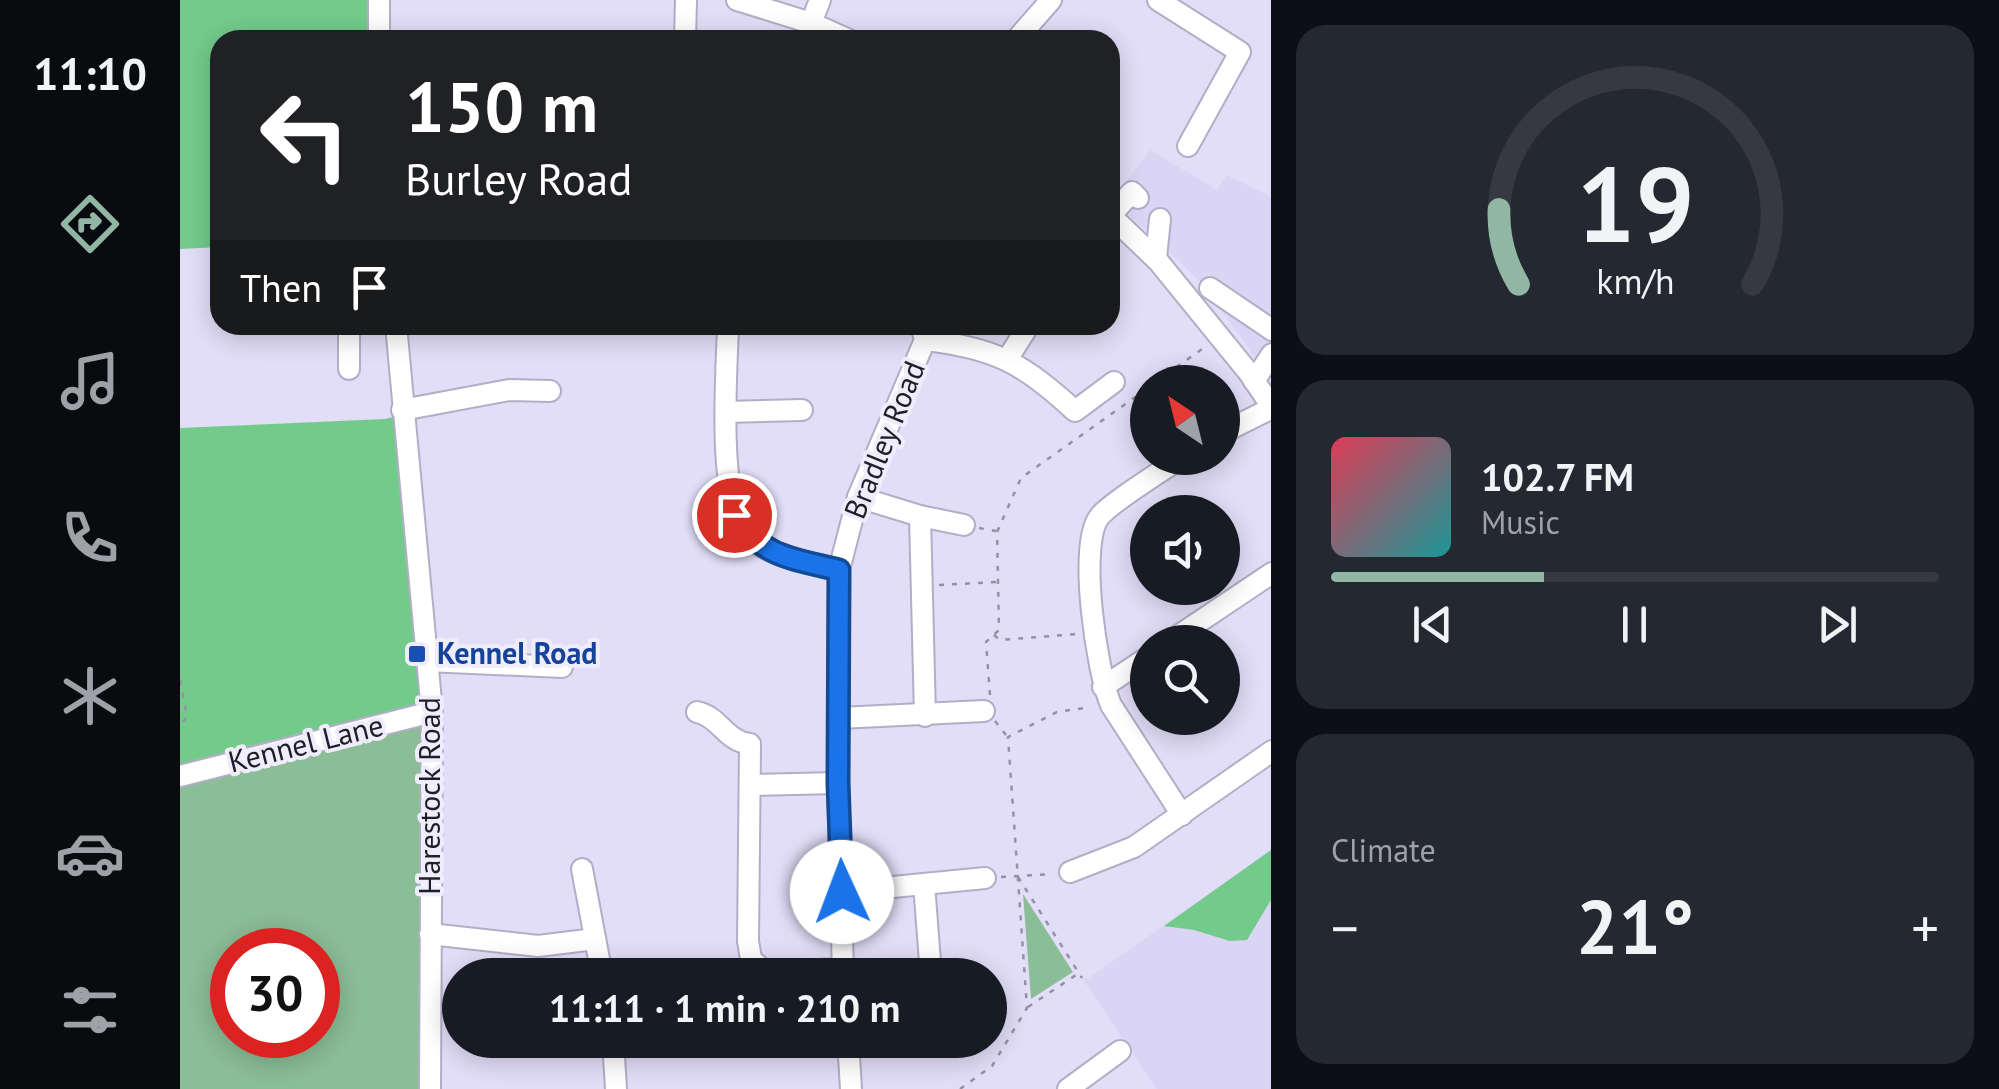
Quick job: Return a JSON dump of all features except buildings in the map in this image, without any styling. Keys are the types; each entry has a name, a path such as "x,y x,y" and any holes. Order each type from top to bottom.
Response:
{"street":[{"path":"379,0 379,30"},
{"path":"685,30 686,0"},
{"path":"737,0 827,30"},
{"path":"811,23 820,0"},
{"path":"1025,30 1052,0"},
{"path":"1158,0 1240,52 1188,146"},
{"path":"1120,205 1132,192 1138,198"},
{"path":"1156,258 1160,219"},
{"path":"1120,225 1156,258 1271,406"},
{"path":"1193,304 1214,282 1271,329"},
{"path":"349,335 349,369"},
{"name":"Harestock Road","path":"397,335 432,712 430,1089"},
{"path":"728,335 726,412 734,515 747,536 772,553 839,570"},
{"name":"Bradley Road","path":"842,958 839,570 858,497 922,335"},
{"path":"934,335 1008,358 1075,411 1114,382"},
{"path":"1008,358 1023,335"},
{"path":"1254,380 1271,355"},
{"path":"402,410 509,390 550,392"},
{"path":"1240,424 1271,408"},
{"path":"726,412 802,410"},
{"path":"1157,475 1099,516 1090,536 1094,632 1107,696 1182,814"},
{"path":"858,497 920,516 964,524"},
{"path":"920,516 925,716"},
{"path":"1193,625 1271,573"},
{"path":"427,661 562,667"},
{"path":"1107,696 1130,674"},
{"path":"839,718 925,716 989,708"},
{"name":"Kennel Lane","path":"180,776 432,712"},
{"path":"696,712 712,716 730,738 750,744 751,958"},
{"path":"1070,872 1134,847 1271,752"},
{"path":"750,785 838,783"},
{"path":"842,892 985,878"},
{"path":"580,881 599,958"},
{"path":"924,884 930,958"},
{"path":"430,934 538,946 595,938"},
{"path":"1068,1089 1120,1050"},
{"path":"614,1058 616,1089"},
{"path":"849,1058 851,1089"}],"path":[{"path":"1179,365 1218,338"},
{"path":"1027,1008 1008,737 989,708 986,642 1000,630 997,532 1021,478 1130,401"},
{"path":"922,586 998,582"},
{"path":"994,635 1000,640 1094,632"},
{"path":"180,680 187,716 180,726"},
{"path":"1008,737 1057,712 1107,696"},
{"path":"985,878 1070,872"},
{"path":"960,1089 992,1066 1027,1008 1081,976 1018,876"}],"shaded area":[{"path":"1150,150 1217,190 1227,175 1271,197 1271,380 1203,284 1120,206 1120,190"},
{"path":"1271,850 1271,1089 1157,1089 1082,978 1089,978"}],"green space":[{"path":"180,0 372,0 371,30 210,30 210,248 180,249"},
{"path":"397,416 421,706 180,765 180,428"},
{"path":"420,715 430,934 430,1089 180,1089 180,777"},
{"path":"1271,850 1271,900 1247,940 1230,941 1164,926"},
{"path":"1023,894 1073,972 1031,999"}],"place":[{"name":"Kennel Road","path":"417,654"}],"route":[{"path":"734,515 747,536 772,553 839,570 842,892"}]}
